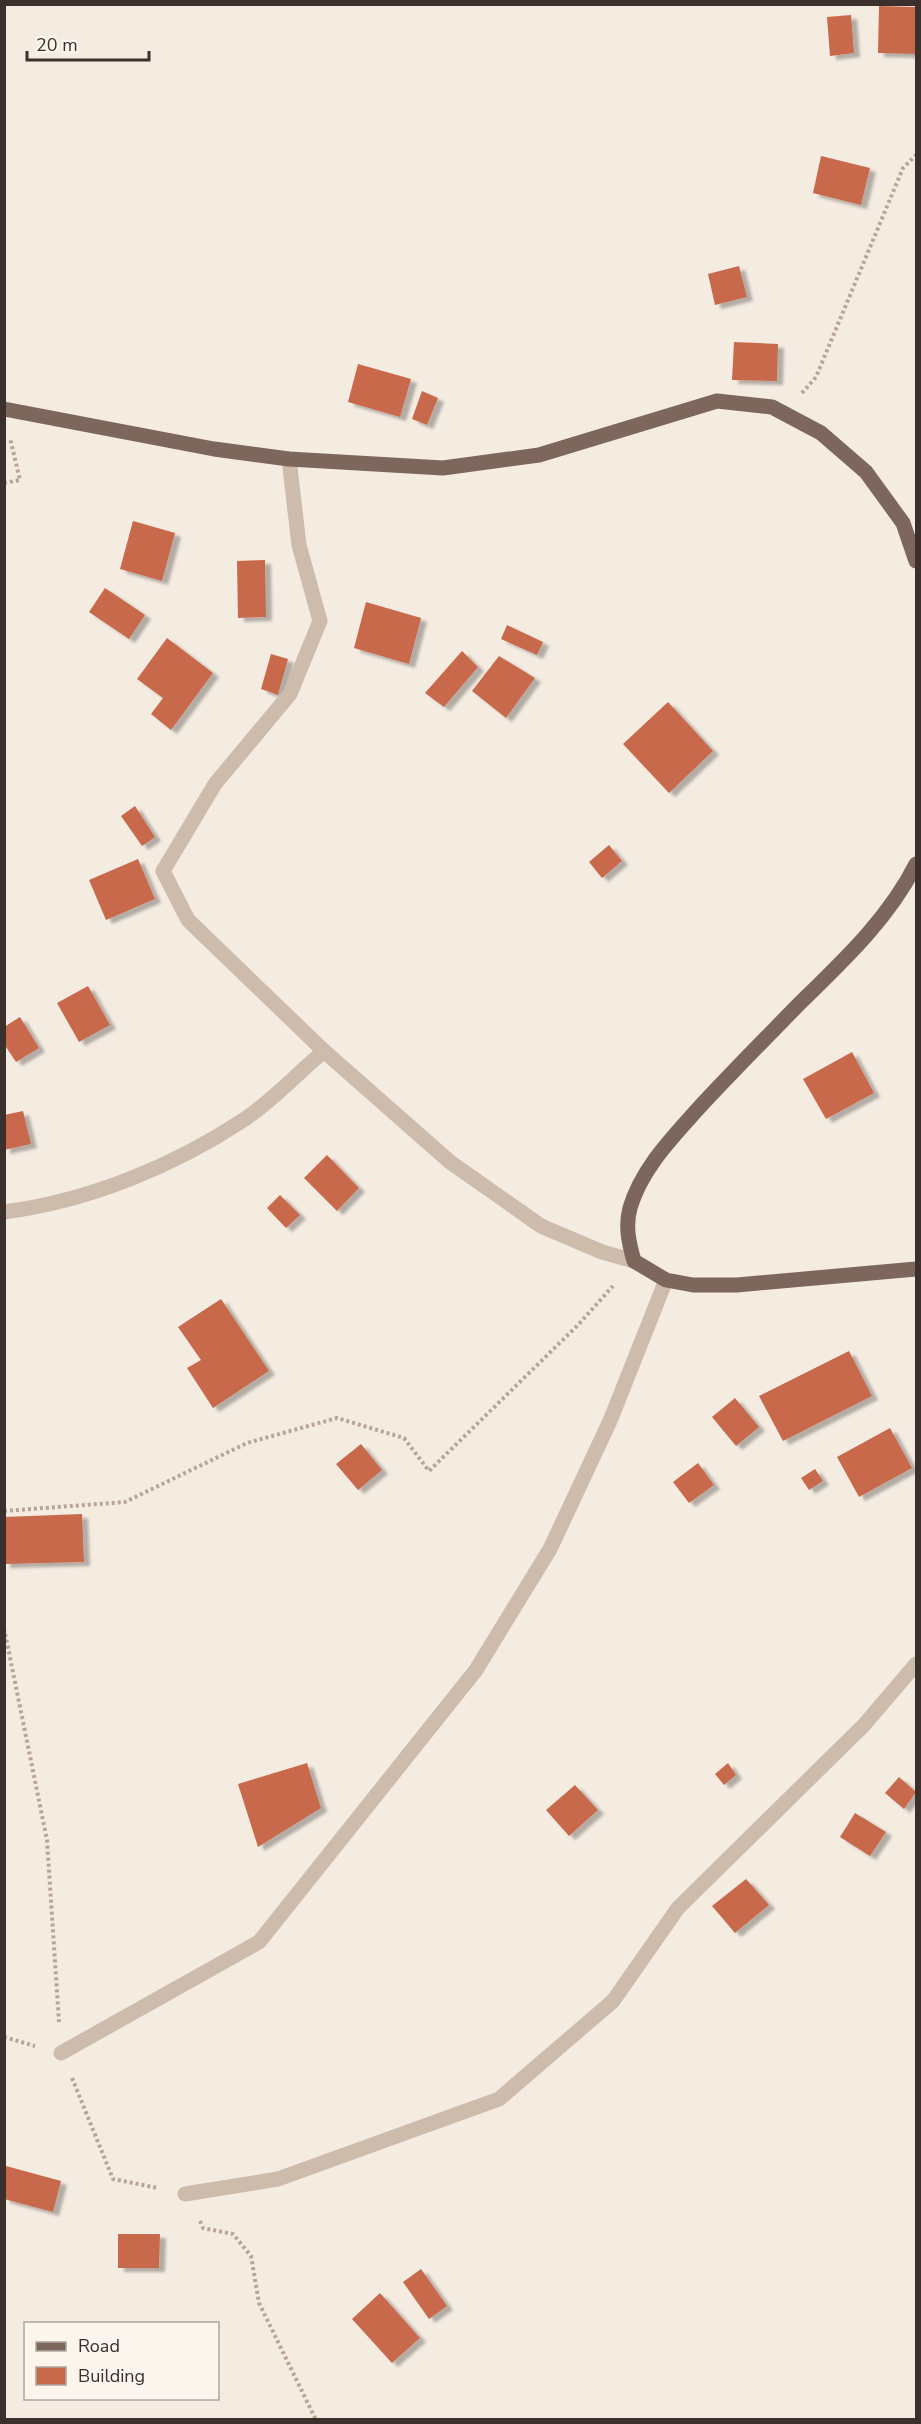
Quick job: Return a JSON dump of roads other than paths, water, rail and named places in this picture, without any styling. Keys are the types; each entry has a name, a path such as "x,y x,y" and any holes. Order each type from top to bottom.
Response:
{"main road":[{"path":"4,409 214,449 289,459 443,468 539,455 717,401 772,407 821,433 866,472 903,523 916,561"},
{"path":"916,864 909,878 858,946 739,1065 654,1161 643,1178 630,1209 627,1236 634,1261 666,1280 693,1285 737,1284 916,1269"}],"street":[{"path":"289,459 299,545 320,621 290,694 215,784 163,871 189,920 324,1051 450,1162 541,1226 602,1252 634,1261"},
{"path":"4,1212 43,1207 154,1170 246,1118 324,1051"},
{"path":"62,2053 259,1942 476,1670 550,1549 610,1421 666,1280"},
{"path":"185,2194 278,2179 499,2099 613,2001 678,1908 864,1725 916,1664"}]}
